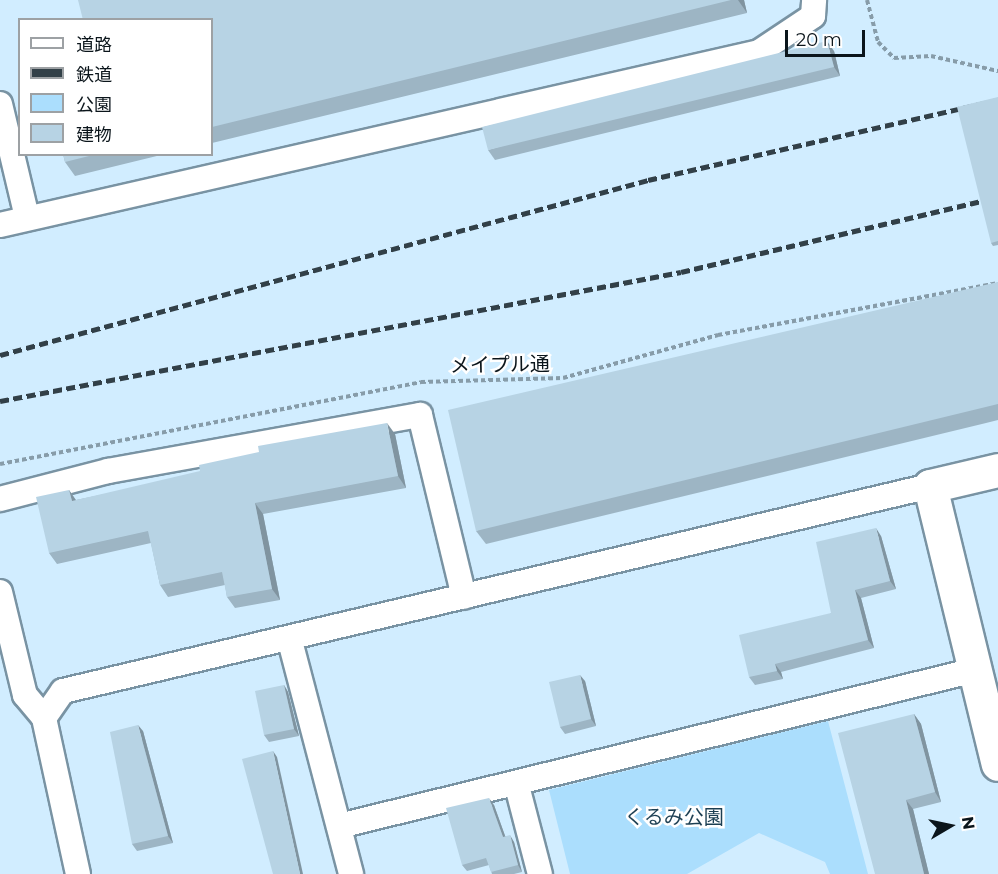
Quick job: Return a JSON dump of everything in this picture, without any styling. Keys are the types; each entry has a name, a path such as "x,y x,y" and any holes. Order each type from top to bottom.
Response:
{"street":[{"path":"0,225 759,52 813,16 814,0"},
{"path":"0,104 27,217"},
{"path":"0,499 108,471 420,415 464,597"},
{"path":"44,718 63,691 290,641 464,597 998,470"},
{"path":"930,486 998,764"},
{"path":"0,592 25,695 44,718 78,874"},
{"path":"290,641 351,874"},
{"path":"339,826 517,786 975,670"},
{"path":"517,786 540,874"}],"path":[{"path":"867,0 878,42 894,58 931,56 968,68 998,71"},
{"name":"メイプル通","path":"0,464 421,382 563,378 718,335 998,283"}],"green space":[{"name":"くるみ公園","path":"828,721 868,874 830,874 825,862 759,833 687,874 570,874 549,790"}],"building":[{"path":"78,0 731,0 213,127 213,18 82,18"},
{"path":"827,41 834,67 488,150 482,127"},
{"path":"998,97 998,241 991,243 957,107"},
{"path":"64,156 89,156 65,162"},
{"path":"998,282 998,404 476,531 448,410"},
{"path":"387,423 398,476 255,503 272,589 227,597 222,572 160,585 148,531 49,553 36,497 69,490 72,501 200,471 199,465 259,452 258,446"},
{"path":"876,528 890,581 855,590 868,640 775,664 777,671 749,677 739,635 831,613 816,542"},
{"path":"580,675 591,719 560,727 549,682"},
{"path":"284,685 294,729 264,735 255,691"},
{"path":"914,714 935,792 906,800 924,874 875,874 838,733"},
{"path":"138,725 168,836 132,844 110,732"},
{"path":"273,751 300,874 273,874 242,759"},
{"path":"489,798 503,837 510,835 518,865 491,872 486,858 462,865 446,808"}],"railway":[{"path":"0,355 648,180 998,100"},
{"path":"0,401 681,272 998,197"}]}
